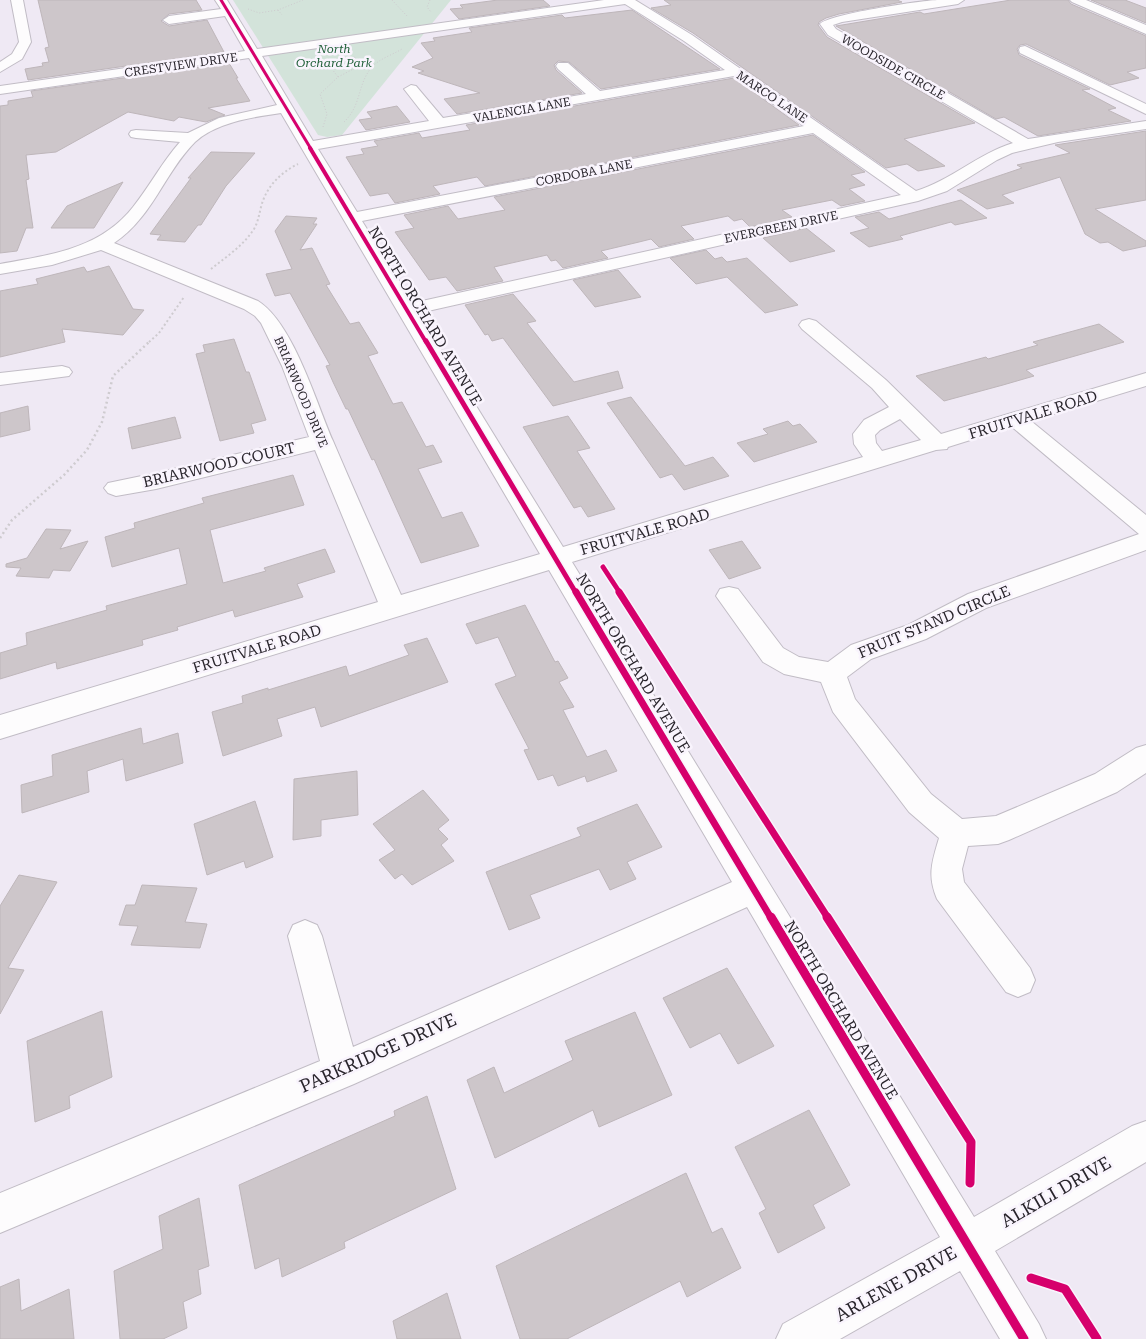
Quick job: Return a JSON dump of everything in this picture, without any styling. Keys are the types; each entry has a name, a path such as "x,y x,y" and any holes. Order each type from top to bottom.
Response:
{"street":[{"path":"0,68 17,56 25,42 17,0"},
{"name":"CRESTVIEW DRIVE","path":"0,90 422,30 572,4 628,0"},
{"name":"MARCO LANE","path":"628,0 688,38 914,197"},
{"name":"WOODSIDE CIRCLE","path":"958,0 839,19 826,24 826,28 1027,145"},
{"path":"1076,0 1146,30"},
{"path":"169,20 224,6"},
{"name":"NORTH ORCHARD AVENUE","path":"224,6 1024,1339"},
{"path":"1025,50 1146,110"},
{"path":"563,66 597,96"},
{"name":"VALENCIA LANE","path":"309,148 736,72"},
{"path":"411,89 440,124"},
{"path":"0,269 70,254 100,243 117,234 131,221 191,138 205,128 233,117 284,108"},
{"name":"EVERGREEN DRIVE","path":"407,310 914,197 949,184 989,157 1027,145 1146,125"},
{"name":"CORDOBA LANE","path":"351,218 817,128"},
{"path":"136,134 191,138"},
{"name":"BRIARWOOD DRIVE","path":"100,243 250,305 262,312 270,322 292,366 393,608"},
{"path":"809,325 879,384 939,444"},
{"path":"0,380 32,374 62,372"},
{"name":"FRUITVALE ROAD","path":"0,727 1146,380"},
{"path":"878,462 865,444 864,434 872,424 903,409"},
{"path":"1017,420 1146,528"},
{"name":"BRIARWOOD COURT","path":"116,488 156,481 322,441"},
{"name":"FRUIT STAND CIRCLE","path":"832,672 861,652 917,632 976,601 1146,541"},
{"path":"728,596 772,655 780,661 794,667 832,672 843,704 920,803 956,833 998,830 1106,783 1146,757"},
{"path":"956,833 946,869 949,888 1018,980"},
{"name":"PARKRIDGE DRIVE","path":"0,1213 341,1071 754,888"},
{"path":"305,936 341,1071"},
{"name":"ALKILI DRIVE","path":"967,1244 1146,1140"},
{"name":"ARLENE DRIVE","path":"798,1339 967,1244"}],"path":[{"path":"247,9 259,13 278,10 303,0"},
{"path":"278,10 282,15"},
{"path":"340,124 352,116 362,96 368,73 373,66 406,46 422,30"},
{"path":"0,538 12,520 64,475 87,450 102,422 114,376 159,334 196,283 248,238 259,220 263,199 278,178 293,166 309,148 324,126 327,114 320,94 338,76 359,66 354,56"},
{"path":"326,61 338,76"},
{"path":"62,372 114,376"}],"green space":[{"name":"North Orchard Park","path":"233,0 451,0 342,135 327,137 318,135"}],"building":[{"path":"38,0 196,0 202,10 169,14 161,21 169,26 207,20 224,52 28,80 25,69 43,66 42,63 49,62 45,48 49,47"},
{"path":"498,0 543,0 550,6 459,19 450,9 463,8 460,5"},
{"path":"664,0 897,0 902,2 839,14 826,18 819,22 818,25 827,37 975,123 904,139 945,166 918,171 907,164 886,168 693,33 651,8 671,5"},
{"path":"1011,0 1068,0 1071,4 1146,36 1146,68 1127,72 1139,78 1110,85 1026,44 1020,45 1017,49 1019,55 1090,89 1082,90 1116,108 1108,110 1131,121 1038,136 1004,117 996,119 836,26 920,12 924,14"},
{"path":"1091,0 1125,0 1146,8 1146,23"},
{"path":"632,10 720,69 601,89 569,62 558,61 554,65 556,70 582,93 457,114 444,99 480,93 418,73 424,71 412,67 433,58 421,43 435,41 433,38 472,32 469,28 562,15 565,18"},
{"path":"229,63 250,101 208,108 225,115 206,122 179,117 174,121 128,112 56,152 26,155 29,179 26,180 33,228 26,228 17,251 0,253 0,106 8,105 8,101 33,97 31,91"},
{"path":"734,78 799,125 485,186 477,177 433,186 440,194 395,203 388,193 370,196 346,157 364,154 361,149 378,146 374,141 419,133 422,138 470,130 466,125"},
{"path":"397,106 410,122 366,130 359,120 372,118 367,112"},
{"path":"1146,131 1146,200 1095,209 1146,241 1146,246 1123,251 1108,242 1100,243 1085,234 1060,177 1002,195 1014,203 987,209 957,190 1022,168 1017,165 1070,153 1055,145"},
{"path":"813,135 865,172 851,175 865,185 849,189 865,201 841,206 832,200 782,210 792,217 750,227 742,219 734,221 728,216 681,226 694,239 659,247 651,239 601,251 608,258 563,268 556,260 551,261 547,255 494,267 503,281 457,291 446,277 429,280 395,232 414,228 404,215 448,206 458,219 505,210 494,197"},
{"path":"211,152 255,153 226,186 201,225 198,225 185,242 157,240 161,235 150,234 191,178 188,178"},
{"path":"123,182 94,228 51,228 67,206"},
{"path":"961,200 987,218 955,225 951,222 900,236 903,239 869,247 850,233 869,228 855,217 879,212 889,219"},
{"path":"286,216 317,218 313,224 317,224 300,250 312,248 330,284 326,285 350,324 359,322 378,353 368,356 393,404 402,402 426,447 433,445 442,462 418,469 442,518 462,512 479,546 421,563 374,459 372,460 333,382 326,366 330,365 290,293 275,296 266,274 292,269 275,231"},
{"path":"806,228 835,251 790,262 763,238"},
{"path":"706,250 715,259 722,257 727,262 747,258 798,305 765,313 727,277 696,284 670,258"},
{"path":"109,266 133,309 144,310 123,335 62,329 65,342 0,357 0,291 38,284 36,279 84,267 87,272"},
{"path":"618,270 641,297 595,307 573,280"},
{"path":"513,294 536,321 527,323 574,382 618,371 623,388 553,406 503,338 492,341 488,334 485,335 465,305"},
{"path":"1099,324 1124,342 1026,370 1034,376 1003,385 944,401 916,376 1038,345 1033,342"},
{"path":"234,339 246,372 249,372 266,420 251,424 254,433 220,441 196,354 205,352 203,345"},
{"path":"631,397 685,466 713,457 729,476 684,490 672,474 660,478 607,403"},
{"path":"28,406 30,430 0,437 0,413"},
{"path":"568,416 590,448 577,451 615,509 588,517 581,506 574,508 523,427"},
{"path":"175,417 181,438 132,449 128,428"},
{"path":"788,421 793,426 800,424 817,442 754,462 737,443 768,434 763,429"},
{"path":"293,475 304,505 210,530 223,583 266,571 264,568 325,549 335,572 297,584 303,597 235,617 233,610 177,627 178,630 142,640 143,645 57,669 56,662 0,679 0,653 27,645 26,633 107,610 106,606 187,584 179,548 112,567 105,537 135,528 134,523 204,503 202,498"},
{"path":"46,529 71,530 60,549 88,541 70,571 53,570 49,578 16,576 21,568 6,567 6,564 27,558"},
{"path":"742,541 761,568 729,579 709,550"},
{"path":"525,605 555,662 558,661 568,678 559,682 574,707 563,710 587,757 606,750 617,771 587,782 585,776 558,786 553,775 538,780 524,750 529,749 495,684 516,676 498,637 476,644 466,624"},
{"path":"427,638 448,682 321,727 315,707 277,719 282,736 223,756 212,712 243,703 242,696 346,666 349,676 409,655 404,645"},
{"path":"141,728 143,744 178,733 183,763 126,781 123,759 87,771 89,792 22,813 21,785 53,776 52,755"},
{"path":"357,771 358,815 321,820 321,836 293,840 294,779"},
{"path":"423,790 449,820 438,829 448,839 441,845 454,861 412,885 402,874 395,879 379,860 395,850 373,824"},
{"path":"255,801 273,857 246,868 244,861 207,875 194,824"},
{"path":"637,804 662,847 627,862 636,879 610,890 599,869 530,895 540,918 509,930 486,872 581,836 577,828"},
{"path":"19,875 57,882 8,968 24,970 0,1014 0,906"},
{"path":"142,885 197,888 185,922 207,924 200,948 131,945 138,926 119,925 126,905 135,905"},
{"path":"727,968 774,1046 738,1064 720,1033 690,1048 663,998"},
{"path":"102,1011 112,1077 69,1096 70,1108 35,1122 27,1041"},
{"path":"635,1012 672,1095 599,1127 593,1110 495,1158 467,1080 494,1067 504,1093 573,1060 565,1041"},
{"path":"427,1096 456,1189 344,1242 345,1248 282,1277 279,1258 255,1269 239,1185 395,1116 394,1111"},
{"path":"809,1110 850,1185 813,1205 825,1228 778,1253 759,1213 766,1209 735,1147"},
{"path":"686,1173 712,1233 722,1228 741,1268 687,1297 680,1281 567,1339 520,1339 496,1266"},
{"path":"199,1198 209,1266 198,1270 201,1294 183,1302 187,1328 163,1339 120,1339 114,1271 163,1249 159,1216"},
{"path":"19,1279 21,1311 69,1289 74,1339 0,1339 0,1287"},
{"path":"447,1293 461,1339 397,1339 393,1321"}],"cycle path":[{"path":"221,0 1024,1339"},
{"path":"603,567 971,1142 970,1183"},
{"path":"1031,1278 1065,1289 1097,1339"}]}
